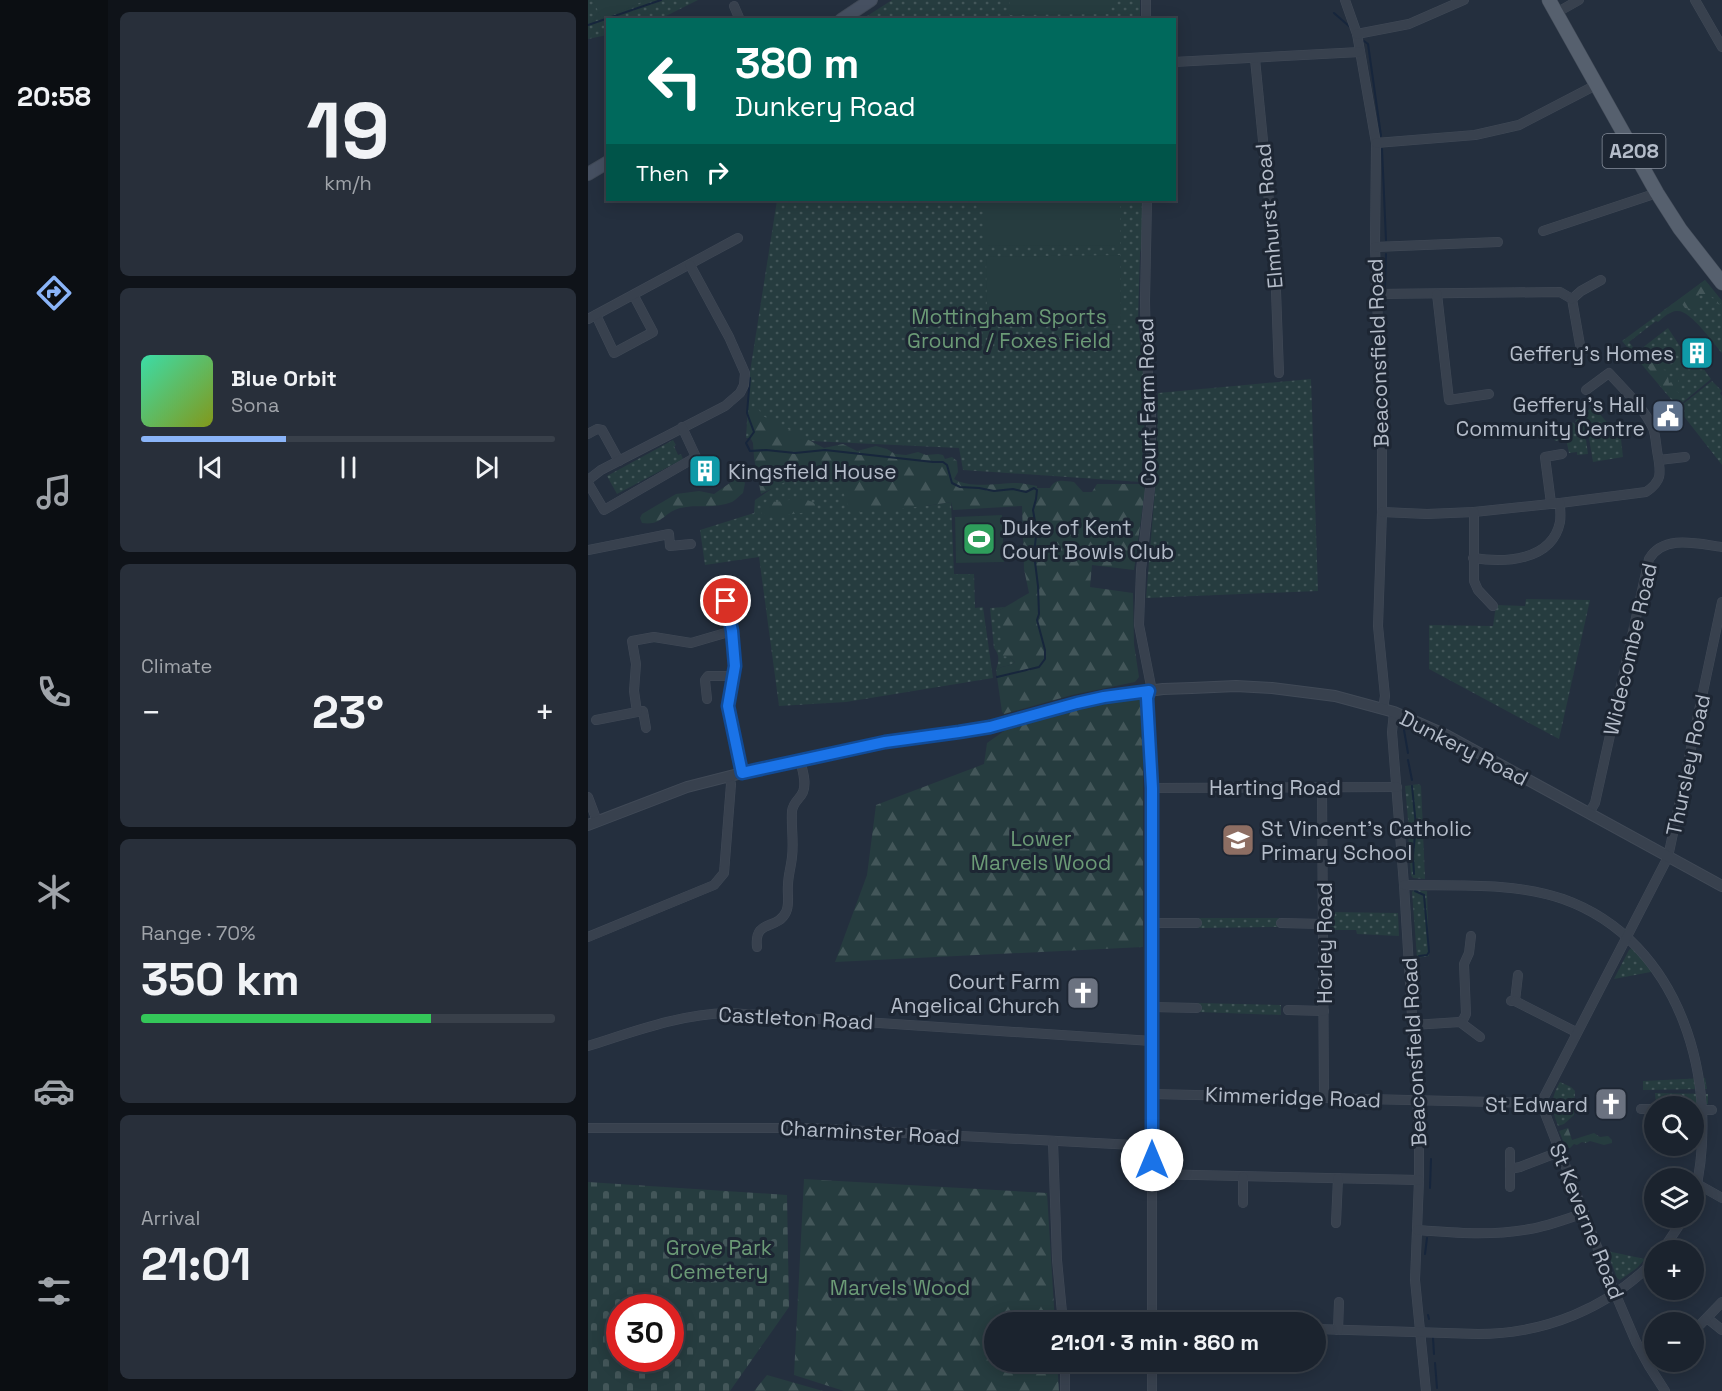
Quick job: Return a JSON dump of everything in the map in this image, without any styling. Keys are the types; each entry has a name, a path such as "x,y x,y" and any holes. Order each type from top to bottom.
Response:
{"main road":[{"path":"844,18 871,0"},
{"name":"A208","path":"1549,0 1657,193 1680,229 1722,283"},
{"path":"588,174 606,163"}],"street":[{"path":"1146,0 1146,18"},
{"name":"Beaconsfield Road","path":"1345,0 1357,34 1376,143 1375,248 1382,426 1382,512 1377,618 1397,787 1413,1025 1419,1130 1415,1280 1426,1391"},
{"path":"1357,34 1409,24 1464,0"},
{"path":"1556,13 1577,0"},
{"path":"1695,0 1722,47"},
{"path":"734,6 739,18"},
{"path":"1176,62 1360,52"},
{"name":"Elmhurst Road","path":"1255,59 1275,263 1279,374"},
{"path":"1376,143 1475,135 1519,125 1596,85"},
{"path":"1543,231 1657,193"},
{"name":"Court Farm Road","path":"1147,201 1145,301 1151,414 1151,478 1140,589 1139,625 1151,686 1147,698 1152,788 1152,1312"},
{"path":"634,296 653,332 614,353 592,317 738,238"},
{"path":"1375,248 1498,242"},
{"path":"682,428 696,457 604,510 589,478 730,402 740,393 745,379 745,373 729,337 690,265"},
{"path":"1572,299 1601,280"},
{"path":"1376,294 1560,292 1572,299 1580,345"},
{"path":"1437,294 1449,400 1488,394"},
{"path":"1382,512 1427,514 1474,512 1646,492 1658,482 1660,471 1653,430 1639,407 1609,374 1586,390"},
{"path":"588,434 597,429 602,430 619,461"},
{"path":"1473,558 1519,559 1536,554 1550,543 1560,521 1545,458 1562,454"},
{"path":"1659,460 1685,457"},
{"path":"1474,512 1474,581 1478,590 1493,606"},
{"path":"588,550 669,534 670,546 691,544"},
{"name":"Widecombe Road","path":"1589,813 1595,802 1649,559 1657,549 1670,543 1722,548"},
{"path":"723,586 732,631 735,666 728,706 742,773"},
{"path":"1477,606 1485,598"},
{"path":"709,604 726,601"},
{"name":"Thursley Road","path":"1668,857 1722,602"},
{"path":"646,728 643,711 634,691 636,664 632,641 654,637 691,643 732,631"},
{"path":"707,699 705,680 708,676 733,678"},
{"name":"Dunkery Road","path":"593,823 687,787 742,773 885,742 990,727 1104,697 1210,687 1272,688 1335,696 1388,711 1446,735 1722,886"},
{"path":"596,720 643,711"},
{"path":"757,947 757,936 760,929 778,921 788,906 788,882 793,847 792,812 805,784 800,760"},
{"path":"588,937 714,885 724,873 731,784 729,777"},
{"name":"Horley Road","path":"1322,787 1324,1098"},
{"name":"Harting Road","path":"1152,788 1397,787"},
{"path":"588,797 593,823"},
{"path":"1541,1103 1668,857"},
{"path":"1404,885 1510,888 1563,899 1586,909 1627,935 1654,960 1684,1003 1696,1030"},
{"path":"1152,924 1197,923"},
{"path":"1281,923 1323,924"},
{"path":"1471,936 1469,953 1464,964 1463,1018 1480,1037"},
{"path":"1518,975 1512,1001 1576,1032"},
{"path":"1152,1007 1197,1008"},
{"path":"1288,1010 1324,1011"},
{"name":"Castleton Road","path":"588,1046 684,1018 728,1013 1152,1041"},
{"path":"1413,1025 1463,1018"},
{"name":"Kimmeridge Road","path":"1152,1094 1541,1103"},
{"name":"St Keverne Road","path":"1541,1103 1615,1293 1636,1342 1644,1353"},
{"path":"1704,1108 1711,1106 1704,1168"},
{"name":"Charminster Road","path":"588,1128 808,1128 1152,1146"},
{"path":"1053,1141 1057,1260 1062,1312"},
{"path":"1510,1152 1510,1187"},
{"path":"1510,1168 1520,1167 1559,1152"},
{"path":"1152,1174 1419,1180"},
{"path":"1243,1177 1243,1203"},
{"path":"1336,1223 1338,1178"},
{"path":"1704,1187 1722,1198"},
{"path":"1417,1230 1475,1234 1503,1233 1532,1229 1584,1213"},
{"path":"1326,1329 1494,1334 1522,1331 1572,1317 1615,1293 1644,1272"},
{"path":"1338,1330 1339,1302"},
{"path":"1704,1321 1722,1302"},
{"path":"1707,1318 1722,1329"},
{"path":"1065,1372 1065,1391"},
{"path":"1152,1372 1152,1391"},
{"name":"St Keverne Road","path":"1656,1372 1665,1391"}],"green space":[{"path":"588,0 698,0 662,18 606,18 606,35 588,39"},
{"path":"593,0 646,0 606,18 602,20"},
{"path":"892,0 1140,0 1140,18 864,18"},
{"path":"1010,0 1110,0 1110,14 1010,15"},
{"name":"Mottingham Sports Ground / Foxes Field","path":"777,201 1142,201 1138,321 1146,396 1141,482 963,470 959,448 746,438 750,372"},
{"path":"984,201 1120,201 1120,246 984,245"},
{"path":"1120,255 1121,324 987,325 986,257"},
{"path":"1705,280 1722,301 1722,353 1689,316 1678,311 1669,313 1658,322 1656,321 1629,342 1637,352 1668,328 1685,354 1689,354 1701,369 1703,368 1711,379 1682,403 1680,401 1675,404 1622,341"},
{"path":"1705,280 1722,301 1720,304 1714,303 1714,298 1710,294 1699,294 1698,297 1701,300 1697,307 1700,310 1697,313 1690,315 1691,309 1685,308 1682,304 1679,306 1679,311 1668,314 1663,311"},
{"path":"1647,352 1658,367 1660,362 1667,363 1669,368 1667,370 1659,369 1668,377 1669,383 1673,378 1678,378 1678,385 1673,386 1675,392 1680,394 1680,399 1676,401 1671,398 1671,394 1665,390 1666,387 1637,358 1638,353 1643,355"},
{"path":"1311,379 1318,591 1146,598 1156,478 1158,393"},
{"path":"1712,381 1722,391 1720,393 1722,396 1722,465 1679,410 1684,406 1683,404"},
{"path":"1593,406 1621,439 1623,457 1593,462 1589,438 1575,421"},
{"path":"752,408 824,448 843,444 857,451 876,446 895,454 906,455 918,452 926,455 943,455 945,459 952,457 957,461 958,472 954,479 968,484 1019,483 1037,486 1037,488 1050,488 1057,481 1063,481 1074,482 1083,492 1092,492 1097,484 1143,484 1145,490 1134,570 1092,565 1090,587 1133,593 1134,644 1139,677 1135,682 1072,695 1004,714 996,670 1015,662 1010,657 1002,656 1000,610 1029,593 1024,569 1022,506 953,510 951,502 851,513 838,481 827,470 810,463 789,480 761,494 753,443 747,423"},
{"path":"1573,422 1586,440 1588,454 1569,453 1566,439 1555,441 1551,438 1551,434 1560,433"},
{"path":"673,440 678,455 681,454 683,459 617,494 607,476"},
{"path":"810,463 822,465 839,480 926,506 951,502 954,574 974,574 975,608 983,607 993,678 846,702 779,706 759,557 705,565 700,530 754,513 755,500"},
{"path":"740,476 745,483 743,493 732,502 680,508 654,523 642,523 640,518 642,514 676,494 699,491 714,494"},
{"path":"802,498 815,503 817,511 769,517 761,513 762,506 768,500 776,502"},
{"name":"Duke of Kent Court Bowls Club","path":"1002,515 1004,562 956,563 955,517"},
{"path":"1526,599 1590,600 1559,739 1429,669 1429,625 1493,626 1496,605 1525,606"},
{"path":"1005,607 1000,610 1010,657 1015,662 996,670 998,658 994,648 990,608"},
{"name":"Lower Marvels Wood","path":"1137,696 1143,699 1143,947 835,962 867,875 876,805 984,764 987,743 1004,731 1010,723 1069,707"},
{"path":"1419,784 1421,786 1423,830 1409,831 1405,786"},
{"path":"1423,832 1425,879 1413,878 1408,833"},
{"path":"1414,890 1427,891 1429,956 1417,958 1412,892"},
{"path":"1329,912 1398,913 1399,936 1357,934 1356,930 1330,930"},
{"path":"1198,918 1280,918 1280,927 1198,928"},
{"path":"1633,947 1656,971 1614,979 1629,950"},
{"path":"1198,1003 1281,1005 1281,1015 1198,1012"},
{"path":"1705,1078 1707,1089 1643,1090 1643,1081"},
{"path":"1560,1082 1575,1091 1574,1115 1558,1126 1553,1104 1554,1094"},
{"path":"1655,1093 1708,1094 1708,1104 1704,1104 1704,1096 1655,1096"},
{"path":"1568,1128 1572,1140 1594,1133 1600,1137 1608,1136 1612,1143 1604,1145 1590,1141 1566,1148 1559,1131"},
{"name":"Marvels Wood","path":"804,1179 1047,1193 1054,1312 984,1312 984,1372 1058,1372 1059,1391 844,1391 794,1375"},
{"name":"Grove Park Cemetery","path":"588,1182 787,1195 789,1307 730,1391 588,1391"},
{"path":"1607,1251 1644,1259 1637,1268 1620,1280 1617,1278"},
{"path":"767,1375 823,1391 754,1391"}],"waterway":[{"path":"608,18 661,0"},
{"path":"1334,13 1350,27"},
{"path":"588,25 606,19"},
{"path":"1364,41 1368,44 1381,136"},
{"path":"1382,149 1386,240"},
{"path":"1385,287 1386,254"},
{"path":"750,378 747,413 754,432 746,443 750,451 795,453 825,450 943,462 947,465 952,483 960,487 994,491 1013,489 1026,492 1034,488 1037,490 1033,510 1035,522 1033,528 1036,536 1034,554 1038,586 1039,614 1037,620 1045,650 1045,659 1039,667 997,677"},
{"path":"1404,730 1408,753"},
{"path":"1408,760 1412,780"},
{"path":"1412,786 1416,826"},
{"path":"1414,874 1415,835"},
{"path":"1415,891 1424,895 1429,952 1427,955 1419,956"},
{"path":"1430,1188 1431,1159"},
{"path":"1425,1254 1427,1238"},
{"path":"1428,1315 1429,1319"},
{"path":"1433,1338 1434,1354"},
{"path":"1435,1363 1437,1388"}],"place":[{"name":"Geffery's Homes","path":"1697,353"},
{"name":"Geffery's Hall Community Centre","path":"1668,416"},
{"name":"Kingsfield House","path":"705,471"},
{"name":"Duke of Kent Court Bowls Club","path":"979,539"},
{"name":"St Vincent's Catholic Primary School","path":"1238,840"},
{"name":"Court Farm Angelical Church","path":"1083,993"},
{"name":"St Edward","path":"1611,1104"}],"route":[{"path":"726,601 732,631 735,666 728,706 742,773 885,742 990,727 1077,703 1149,691 1147,698 1152,788 1152,1160"}]}
